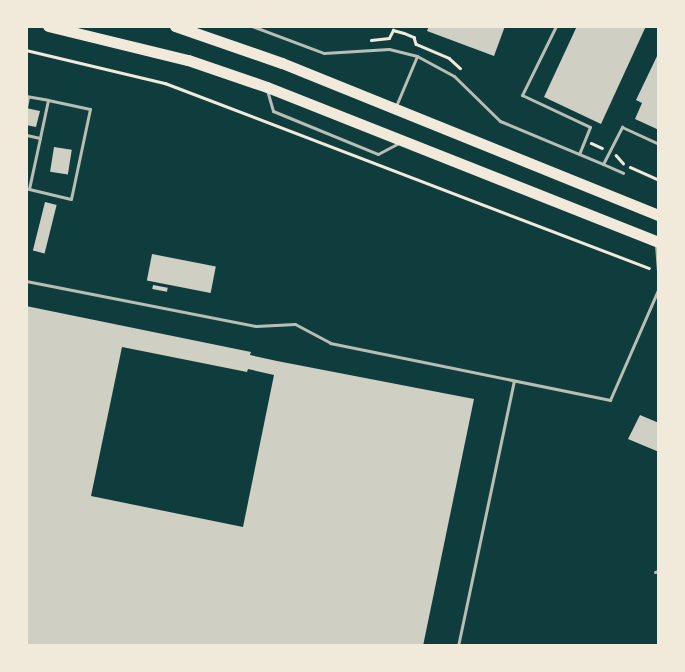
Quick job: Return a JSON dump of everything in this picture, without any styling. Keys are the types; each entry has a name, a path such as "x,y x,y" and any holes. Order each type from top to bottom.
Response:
{"highway":[{"path":"48,26 188,60 266,87 405,140 657,241"},
{"path":"175,26 273,60 659,215"}],"lane":[{"path":"252,26 324,52 389,49 416,56 454,76 500,121 623,173"},
{"path":"556,26 522,95 590,127 579,154"},
{"path":"395,108 416,56"},
{"path":"266,87 273,111 378,154 405,140"},
{"path":"26,108 27,96 48,100 90,109 71,199 28,189 48,100"},
{"path":"603,164 622,127 659,144"},
{"path":"26,135 40,138"},
{"path":"26,281 256,326 295,324 330,343 610,400 659,287 657,241"},
{"path":"458,646 514,381"}],"path":[{"path":"26,50 165,83 649,267"},
{"path":"636,171 659,180"}],"building":[{"path":"429,26 505,26 494,56 427,31"},
{"path":"577,26 646,26 601,124 544,97"},
{"path":"659,52 659,130 635,119 642,103 636,100"},
{"path":"26,108 40,111 36,127 26,125"},
{"path":"54,147 72,150 68,175 50,172"},
{"path":"45,202 57,205 45,253 33,251"},
{"path":"152,254 216,266 211,293 147,281"},
{"path":"153,285 168,288 167,292 152,289"},
{"path":"26,306 251,352 250,355 277,361 474,399 423,646 26,646","holes":["122,347 247,372 248,369 274,375 243,527 91,496"]},
{"path":"640,415 659,423 659,452 628,439"}]}
